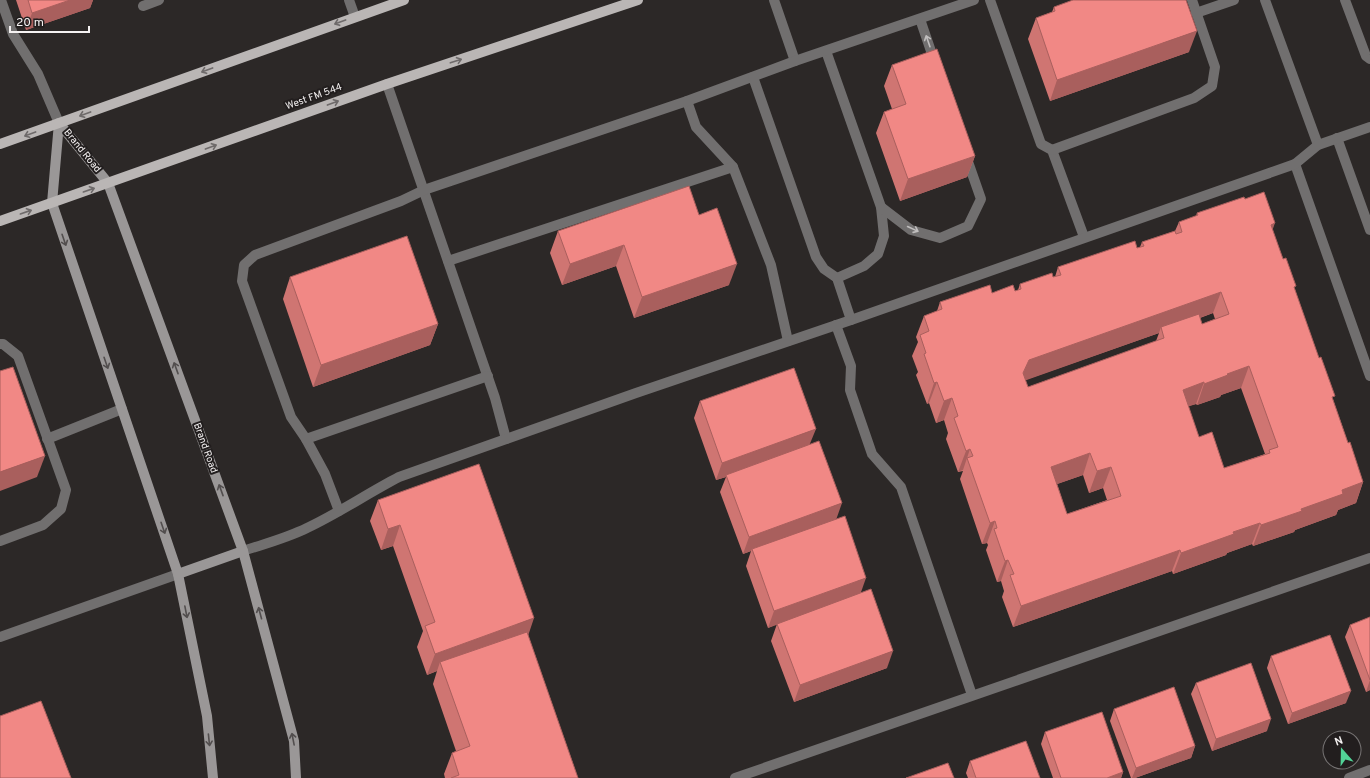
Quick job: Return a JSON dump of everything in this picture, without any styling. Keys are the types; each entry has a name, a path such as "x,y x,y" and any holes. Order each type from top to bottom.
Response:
{"main road":[{"path":"0,144 404,0"},
{"name":"West FM 544","path":"0,221 387,84 638,0"},
{"name":"Brand Road","path":"59,123 108,183 244,551 294,741 296,778"},
{"name":"Brand Road","path":"59,123 52,203 178,574 207,716 214,778"},
{"path":"178,574 244,551"}],"street":[{"path":"1,0 13,34 38,74 59,123"},
{"path":"143,6 159,0"},
{"path":"349,0 355,17"},
{"path":"774,0 795,61"},
{"path":"339,511 325,474 306,439 291,417 242,281 244,265 255,255 401,201 424,190 687,101 795,61 974,0"},
{"path":"990,0 1041,144 1052,150 1084,237"},
{"path":"1052,150 1194,98 1212,86 1215,68 1192,0"},
{"path":"1196,13 1234,0"},
{"path":"1265,0 1318,145"},
{"path":"1345,0 1366,56 1370,59"},
{"path":"920,19 938,72"},
{"path":"826,51 881,207 884,236 878,254 864,266 837,278"},
{"path":"753,77 816,258 824,269 837,278 852,320"},
{"path":"387,84 488,376 506,439"},
{"path":"687,101 696,127 734,167 771,265 788,341"},
{"path":"244,551 306,528 399,477 1295,164 1318,145 1370,127"},
{"path":"1337,138 1368,218 1370,230"},
{"path":"881,207 911,230 940,238 968,226 981,199 963,147"},
{"path":"1295,164 1370,376"},
{"path":"448,262 734,167"},
{"path":"836,325 851,366 850,390 872,454 901,487 972,695"},
{"path":"0,344 3,344 18,356 66,490 62,509 43,525 0,541"},
{"path":"306,439 488,376"},
{"path":"47,439 122,409"},
{"path":"735,778 1370,558"},
{"path":"0,637 178,574"},
{"path":"1349,778 1370,770"}],"building":[{"path":"28,0 70,0 32,13"},
{"path":"1073,0 1186,0 1197,31 1057,80 1036,18 1055,11 1054,7"},
{"path":"937,49 975,156 908,179 884,112 906,104 892,65"},
{"path":"689,186 699,215 717,208 737,264 642,297 624,245 570,264 558,231"},
{"path":"1264,192 1275,223 1271,225 1283,259 1286,258 1296,286 1294,287 1319,358 1321,357 1335,396 1332,397 1348,443 1350,442 1363,482 1342,490 1343,494 1301,509 1302,511 1261,525 1260,523 1233,532 1234,534 1181,553 1180,550 1021,606 1010,575 1014,574 1008,560 1005,561 994,529 997,528 995,521 990,523 967,458 973,456 970,449 966,451 954,418 958,416 952,398 944,401 937,382 934,383 924,354 926,353 920,335 929,331 924,316 942,309 940,302 990,285 992,293 1013,285 1015,291 1021,289 1020,284 1052,273 1053,277 1061,275 1058,267 1135,241 1137,248 1144,246 1142,242 1175,231 1176,234 1182,232 1179,222 1198,215 1197,213 1244,197 1245,199","holes":["1221,292 1229,314 1202,324 1199,314 1161,327 1164,338 1028,387 1023,373 1029,360","1249,366 1278,447 1269,450 1270,453 1224,468 1212,432 1199,437 1183,390 1204,382 1204,384 1228,375 1227,374","1090,453 1097,471 1111,467 1121,496 1067,514 1051,467"]},
{"path":"407,236 438,324 321,365 290,277"},
{"path":"13,367 45,456 0,472 0,371"},
{"path":"794,368 816,429 722,463 700,401"},
{"path":"819,441 842,503 749,537 726,475"},
{"path":"479,464 534,618 435,654 425,626 435,622 400,525 388,529 378,500"},
{"path":"845,516 866,578 774,611 752,549"},
{"path":"871,589 893,651 800,685 777,624"},
{"path":"1370,617 1370,680 1350,625"},
{"path":"527,632 578,778 451,778 459,775 452,753 470,746 440,662"},
{"path":"1330,635 1351,691 1292,713 1271,656"},
{"path":"1251,663 1271,719 1216,739 1196,683"},
{"path":"1174,687 1195,746 1136,768 1114,709"},
{"path":"41,701 71,778 0,778 0,716"},
{"path":"1102,712 1123,772 1107,778 1061,778 1045,732"},
{"path":"1026,741 1040,778 976,778 970,761"},
{"path":"948,763 954,778 906,778"}]}
